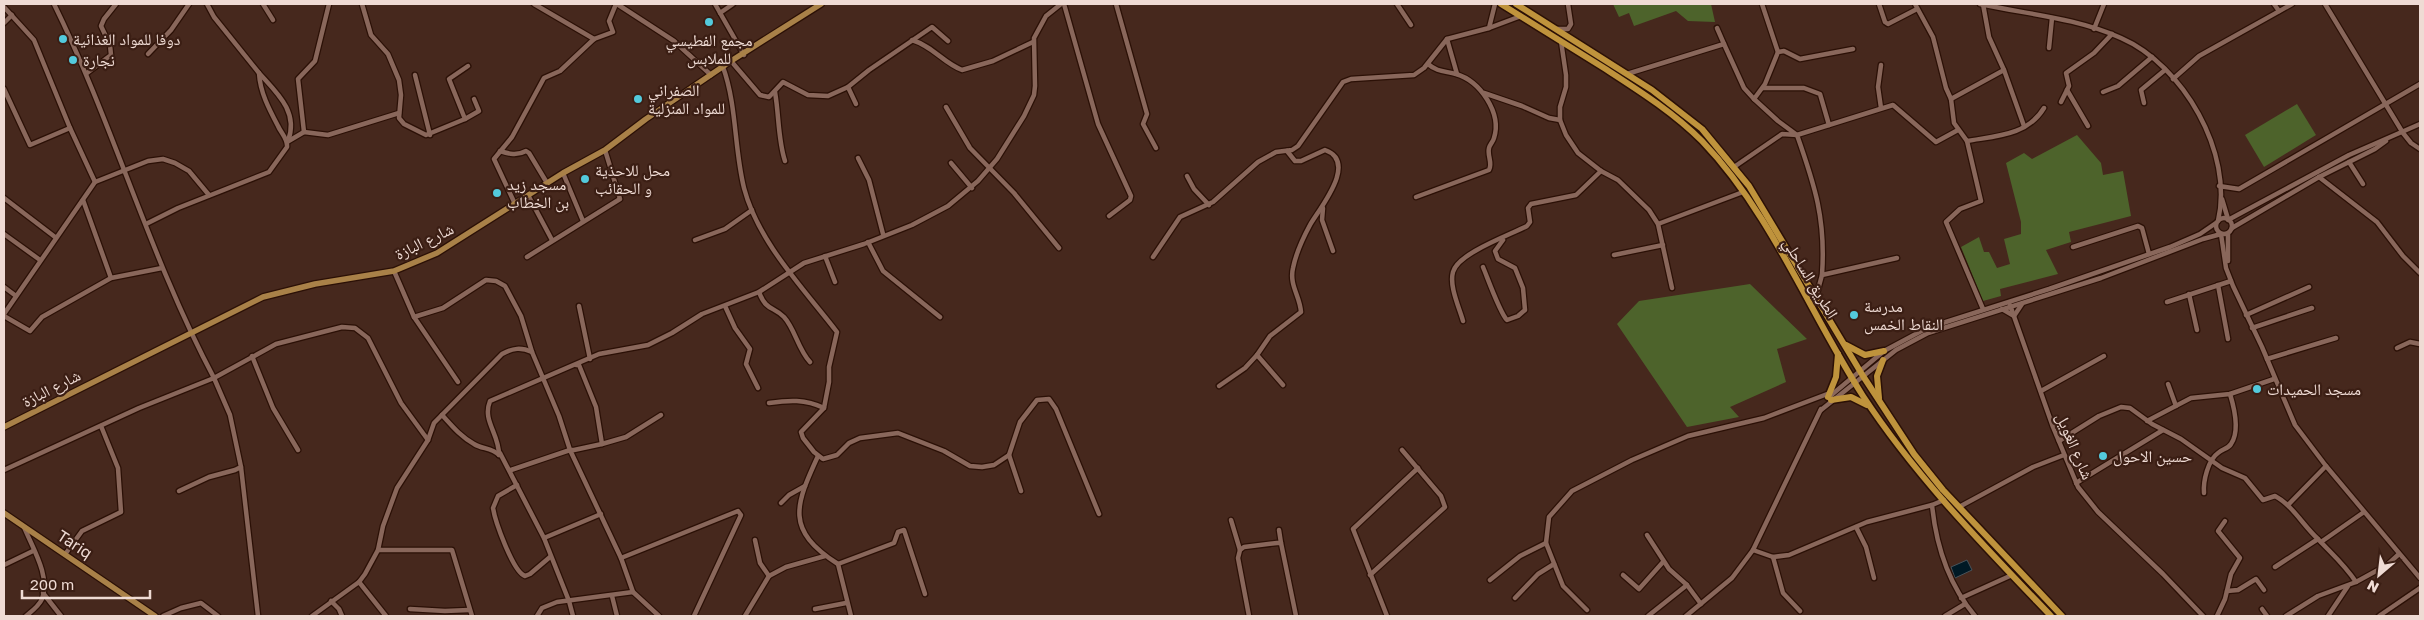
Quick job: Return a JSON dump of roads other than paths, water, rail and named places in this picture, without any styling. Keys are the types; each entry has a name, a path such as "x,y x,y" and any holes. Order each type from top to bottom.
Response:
{"highway":[{"name":"الطريق الساحلي","path":"1501,4 1648,96 1701,140 1743,192 1853,379 1909,460 2051,616"},
{"name":"الطريق الساحلي","path":"1516,4 1652,90 1702,129 1734,166 1763,208 1861,373 1914,454 1959,507 2062,616"},
{"path":"1842,341 1858,353 1871,355 1884,351"},
{"path":"1838,353 1838,372 1830,396 1851,397 1861,400 1872,409"},
{"path":"1882,406 1877,382 1883,360"}],"main road":[{"name":"شارع البازة","path":"4,427 263,297 394,271 437,253 563,173 605,150 646,119 731,61 744,55 821,4"},
{"name":"Tariq","path":"4,513 66,553 155,616"}],"street":[{"path":"54,4 87,73 162,268 230,416 241,467 258,616"},
{"path":"87,73 111,55 110,45 101,26 116,4"},
{"path":"148,54 171,30 189,4"},
{"path":"146,224 269,172 286,149 292,125 289,112 214,17 206,4"},
{"path":"263,4 273,20"},
{"path":"304,132 298,79 315,61 330,4"},
{"path":"362,4 371,35 388,54 399,80 401,95 399,118 404,124 422,134 430,135 479,111 474,99"},
{"path":"534,4 594,39"},
{"path":"515,204 498,172 494,159 512,137 544,78 560,71 594,39 613,32 609,22 617,4 674,41 711,75"},
{"path":"715,4 744,55"},
{"path":"720,13 733,4"},
{"path":"498,455 499,443 487,415 490,401 600,354 648,345 672,333 702,314 759,292 789,271 825,256 868,242 883,234 932,215 972,188 1024,116 1034,95 1033,42 1040,25 1063,4 1098,124 1130,196 1130,200 1109,216"},
{"path":"1116,4 1147,114 1143,124 1156,148"},
{"path":"1398,4 1411,25"},
{"path":"1489,28 1495,4"},
{"path":"1557,29 1568,30 1571,24 1568,4"},
{"path":"1754,98 1763,88 1778,52 1762,4"},
{"path":"1879,4 1885,22 1888,24 1917,9"},
{"path":"1915,4 1933,37 1946,88 1952,99 1953,119 1958,130 1962,132 1967,141 1981,201 1960,209 1946,222 1983,309"},
{"path":"2024,126 2004,70 1989,37 1981,4 2052,18 2112,34 2140,48 2152,57 2166,70 2206,126 2213,146 2222,209 2232,228"},
{"path":"2094,29 2104,4"},
{"path":"2274,4 2279,11"},
{"path":"2173,79 2199,56 2292,4"},
{"path":"2326,4 2403,133 2411,143 2420,149"},
{"path":"4,7 34,40 70,128 95,182"},
{"path":"4,23 12,16"},
{"path":"1153,257 1180,216 1208,205 1251,167 1276,152 1287,151 1298,146 1343,82 1351,79 1414,75 1428,64 1447,39 1489,28 1520,16"},
{"path":"2049,48 2052,18"},
{"path":"731,61 760,95 769,97 783,82 808,95 821,97 848,87 868,70 932,26 948,41"},
{"path":"1717,28 1744,88 1778,121 1797,135 1819,203 1824,243 1822,275 1816,297"},
{"path":"2061,102 2069,84 2066,73 2094,53 2112,34"},
{"path":"1447,39 1457,74"},
{"path":"912,40 928,45 948,62 962,70 994,61 1033,42"},
{"path":"1561,41 1566,75 1560,120 1578,153 1601,171 1618,180 1643,203 1658,224 1672,288"},
{"path":"1627,74 1724,44"},
{"path":"1778,52 1784,51 1800,59 1853,49"},
{"path":"2103,92 2118,86 2152,57"},
{"path":"1416,197 1490,169 1488,154 1495,137 1488,101 1482,93 1457,74 1439,71 1428,64"},
{"path":"1881,65 1878,86 1881,108"},
{"path":"465,119 449,79 468,66"},
{"path":"723,67 731,96 742,177 752,210 789,271 837,332 829,367 829,382 824,408 805,426 801,434 818,456 830,459 849,443 860,438 898,433 944,451 970,466 994,465 1009,455"},
{"path":"1952,99 2004,70"},
{"path":"2144,103 2141,90 2166,70"},
{"path":"259,73 260,84 268,107 287,142"},
{"path":"415,75 430,135"},
{"path":"2220,188 2239,188 2387,105 2420,84"},
{"path":"848,87 856,104"},
{"path":"1763,88 1804,88 1820,94 1829,125"},
{"path":"4,89 30,146 70,128"},
{"path":"2067,90 2088,126"},
{"path":"775,92 780,117 780,148 784,162"},
{"path":"1482,93 1522,106 1549,118 1560,120"},
{"path":"1734,166 1782,134 1797,135 1896,105 1905,117 1936,142 1958,130"},
{"path":"946,107 970,148 1014,192 1059,248"},
{"path":"1967,141 2006,136 2037,117 2044,108"},
{"path":"287,142 304,132 328,135 399,113"},
{"path":"1587,610 1563,586 1546,543 1549,516 1572,491 1688,436 1756,420 1830,396 1861,373 1928,333 2002,309 2010,304 2150,254 2209,229 2217,222 2237,215 2350,155 2420,124"},
{"path":"1861,373 1884,351 1927,328 1983,309 2023,303 2102,278 2211,237 2221,237 2228,234 2232,228 2387,140"},
{"path":"527,257 620,199 605,150"},
{"path":"1220,386 1245,368 1270,336 1301,312 1292,286 1293,268 1309,226 1324,204 1337,177 1334,157 1325,150 1301,161 1295,161 1287,151"},
{"path":"500,151 508,154 520,154 526,151 529,153 547,183"},
{"path":"858,158 869,180 883,234"},
{"path":"162,268 111,278 42,318 30,331 4,315 55,237 95,182 156,159 170,161 189,171 209,196"},
{"path":"2349,162 2363,184"},
{"path":"952,163 972,188"},
{"path":"1464,321 1455,292 1453,272 1462,259 1528,226 1530,222 1528,208 1531,204 1576,195 1601,171"},
{"path":"563,173 583,221"},
{"path":"1187,176 1194,189 1208,205"},
{"path":"2319,177 2378,222 2404,256 2420,273"},
{"path":"1658,224 1743,192"},
{"path":"528,195 552,240"},
{"path":"4,198 55,237"},
{"path":"83,200 111,278"},
{"path":"1324,204 1322,220 1333,251"},
{"path":"2222,209 2237,215"},
{"path":"2222,209 2216,230 2221,237 2231,281 2295,425 2326,466 2420,578"},
{"path":"2209,229 2222,209"},
{"path":"695,240 725,229 752,210"},
{"path":"2073,247 2138,226 2142,228 2150,254"},
{"path":"4,234 40,260"},
{"path":"2228,234 2228,272"},
{"path":"1483,267 1498,300 1502,315 1507,320 1518,316 1525,310 1519,275 1515,268 1498,259 1495,250 1506,237"},
{"path":"868,242 883,270 940,316"},
{"path":"1614,255 1663,245"},
{"path":"825,256 835,282"},
{"path":"1822,275 1897,258"},
{"path":"394,271 414,317 458,382"},
{"path":"414,317 443,308 486,280 496,280 505,286 520,316 570,450 621,558 633,592 659,616"},
{"path":"2167,302 2231,281"},
{"path":"2218,285 2228,339"},
{"path":"4,287 16,296"},
{"path":"2246,315 2309,287"},
{"path":"759,292 768,307 785,318 802,353 810,362"},
{"path":"2190,294 2197,330"},
{"path":"2002,309 2014,316 2023,303"},
{"name":"شارع الغويل","path":"2010,304 2058,441 2076,483 2098,512 2163,574 2203,616"},
{"path":"579,306 590,359"},
{"path":"725,306 735,328 750,349 746,364 758,388"},
{"path":"2252,328 2312,308"},
{"path":"4,470 139,408 214,378 252,356 291,339 342,327 355,328 368,338 401,403 428,440"},
{"path":"2267,359 2336,338"},
{"path":"2397,348 2410,342 2420,344"},
{"path":"312,616 359,582 378,550 383,526 397,488 428,440 434,423 502,354 516,348 524,348 532,352"},
{"path":"1257,355 1283,385"},
{"path":"252,356 273,408 298,450"},
{"path":"2041,391 2104,356"},
{"path":"575,365 579,365 590,392 602,444"},
{"path":"2147,421 2192,398 2230,394 2274,379"},
{"path":"2168,384 2176,406"},
{"path":"2204,493 2204,482 2212,461 2217,453 2229,447 2233,438 2235,421 2230,394"},
{"path":"1686,616 1732,578 1753,550 1821,410 1830,396"},
{"path":"1021,491 1009,455 1020,422 1032,405 1036,400 1049,399 1056,408 1099,514"},
{"path":"769,403 794,400 824,408"},
{"path":"2058,441 2092,420 2121,407 2130,408 2147,421 2212,461 2245,478 2264,500 2275,496 2288,505 2319,541 2344,564 2356,582"},
{"path":"442,415 465,438 482,448 494,450 498,455 500,453 511,470 544,538 573,616"},
{"path":"511,470 570,450 584,450 626,437 661,415"},
{"path":"66,553 82,531 121,512 118,468 101,426"},
{"path":"2076,483 2163,430"},
{"path":"1370,574 1445,507 1441,496 1402,450"},
{"path":"1959,507 2033,467 2064,455"},
{"path":"818,456 805,486 798,510 798,520 808,539 825,556 838,564 851,616"},
{"path":"2288,505 2326,466"},
{"path":"179,492 209,477 241,467"},
{"path":"1387,616 1352,529 1418,468"},
{"path":"517,484 498,496 493,508 512,561 519,574 525,576 550,557"},
{"path":"781,503 788,495 805,486"},
{"path":"1753,550 1773,557 1789,555 1856,527 1944,500"},
{"path":"1932,505 1938,540 1946,564 1961,598 1975,616"},
{"path":"621,558 735,511 740,512 694,616"},
{"path":"2275,566 2364,512"},
{"path":"544,538 601,514"},
{"path":"1231,520 1240,550 1238,558 1249,616"},
{"path":"2217,616 2227,591 2231,574 2240,558 2218,531 2225,520"},
{"path":"24,527 42,574 43,593 38,605 26,616"},
{"path":"1856,527 1866,547 1874,578"},
{"path":"838,564 894,543 898,532 904,530 925,594"},
{"path":"1279,530 1296,616"},
{"path":"1646,535 1663,562 1687,585 1700,604"},
{"path":"755,540 760,563 769,576"},
{"path":"1240,550 1244,547 1281,543"},
{"path":"1490,580 1520,556 1546,543"},
{"path":"4,565 33,550"},
{"path":"378,550 452,550 472,616"},
{"path":"2286,616 2318,596 2348,586 2387,565 2399,554"},
{"path":"745,616 769,576 786,567 825,556"},
{"path":"1773,557 1783,593 1800,611"},
{"path":"1623,576 1639,588 1650,579 1663,562"},
{"path":"1515,598 1538,574 1554,564"},
{"path":"1961,598 2012,575"},
{"path":"2227,591 2238,590 2256,579 2264,590"},
{"path":"359,582 386,616"},
{"path":"1648,616 1687,585"},
{"path":"2328,616 2348,586"},
{"path":"2379,616 2420,588"},
{"path":"536,616 542,608 557,602 633,592"},
{"path":"43,593 61,616"},
{"path":"612,596 617,616"},
{"path":"331,601 339,609 342,616"},
{"path":"815,609 846,602"},
{"path":"163,616 181,608 201,603 218,616"},
{"path":"1945,616 1965,604"},
{"path":"410,609 469,610"},
{"path":"2262,609 2267,616"}],"water":[{"path":"1967,560 1972,570 1955,578 1951,567"}],"place":[{"name":"مجمع الفطيسي للملابس","path":"709,22"},
{"name":"دوفا للمواد الغذائية","path":"63,39"},
{"name":"نجارة","path":"73,60"},
{"name":"الصفراني للمواد المنزلية","path":"638,99"},
{"name":"محل للاحذية و الحقائب","path":"585,179"},
{"name":"مسجد زيد بن الخطاب","path":"497,193"},
{"name":"مدرسة النقاط الخمس","path":"1854,315"},
{"name":"مسجد الحميدات","path":"2257,389"},
{"name":"حسين الاحول","path":"2103,456"}]}
